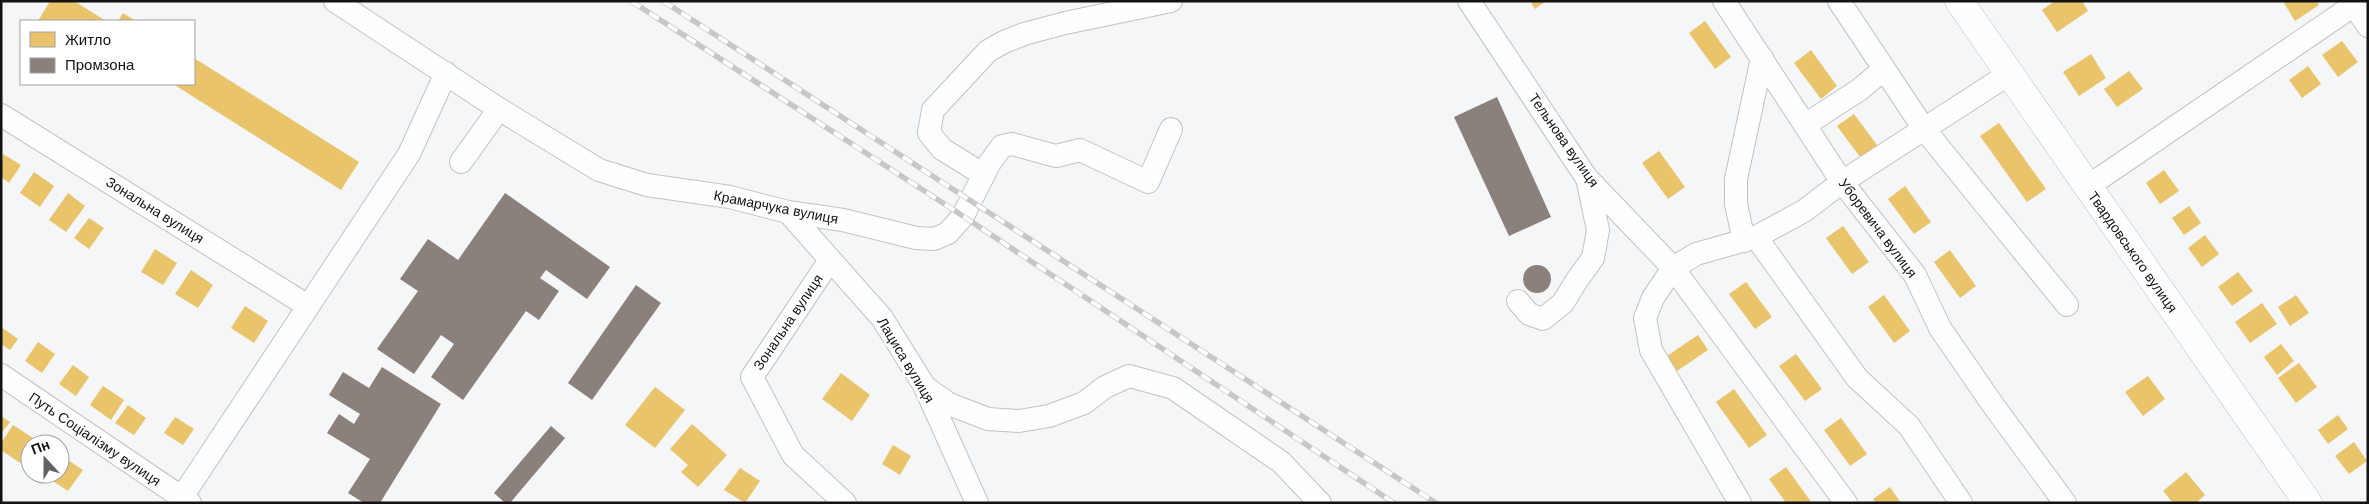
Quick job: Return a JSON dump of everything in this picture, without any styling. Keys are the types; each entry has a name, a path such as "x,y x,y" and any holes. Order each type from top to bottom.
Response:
{"main road":[{"name":"Твардовського вулиця","path":"1959,1 2308,503"}],"street":[{"name":"Крамарчука вулиця","path":"335,1 499,109 599,170 647,185 730,198 788,212 842,220 916,238 934,238 948,233 963,216 984,174 1002,146 1012,144 1056,156 1080,150 1148,182 1171,129"},
{"path":"984,174 942,149 929,133 933,110 988,51 1024,34 1171,1"},
{"name":"Тельнова вулиця","path":"1469,1 1586,177 1673,268 1846,503"},
{"name":"Уборевича вулиця","path":"1724,1 1842,182 1915,275 1940,328 1992,405 2065,503"},
{"path":"1839,1 1883,70 1924,129 2067,305"},
{"path":"2087,187 2355,3 2368,26"},
{"path":"1762,58 1736,179 1736,204 1750,239 1857,378 1909,426 1961,503"},
{"path":"1805,125 1858,90 1883,70"},
{"path":"186,500 308,306 409,154 446,73"},
{"path":"1740,503 1651,350 1645,318 1653,298 1673,268 1696,254 1750,239 1804,212 1842,182 2009,74"},
{"path":"460,162 499,109"},
{"name":"Зональна вулиця","path":"1,115 308,306"},
{"path":"1518,301 1529,314 1543,319 1564,303 1577,280 1593,258 1598,230 1586,177"},
{"name":"Лациса вулиця","path":"788,212 882,318 925,387 976,503"},
{"name":"Зональна вулиця","path":"830,260 752,377 793,456 845,503"},
{"name":"Путь Соціалізму вулиця","path":"1,375 186,500"},
{"path":"925,387 949,404 988,420 1019,421 1049,416 1084,403 1105,387 1130,376 1173,388 1281,462 1320,503"}],"building: Житло":[{"path":"50,1 74,1 104,20 39,20"},
{"path":"1530,1 1546,1 1535,9"},
{"path":"2055,1 2082,1 2088,11 2057,32 2042,10"},
{"path":"2287,1 2316,1 2319,5 2295,21 2284,3"},
{"path":"123,13 134,20 119,20"},
{"path":"1705,21 1731,57 1715,69 1689,33"},
{"path":"2342,41 2358,62 2338,77 2322,55"},
{"path":"1811,50 1837,86 1821,99 1794,63"},
{"path":"2091,54 2106,78 2079,96 2063,72"},
{"path":"195,59 359,162 341,190 175,85 195,85"},
{"path":"2308,66 2321,84 2302,98 2289,80"},
{"path":"2129,71 2143,89 2117,107 2104,89"},
{"path":"1854,114 1880,149 1863,161 1837,126"},
{"path":"1999,123 2046,189 2027,202 1980,136"},
{"path":"1659,151 1685,187 1668,199 1642,163"},
{"path":"3,154 21,165 9,183 1,177"},
{"path":"2164,170 2179,191 2160,204 2146,183"},
{"path":"34,172 54,186 40,207 20,193"},
{"path":"1905,186 1931,222 1914,234 1888,199"},
{"path":"68,193 85,206 66,232 49,220"},
{"path":"2189,206 2201,223 2184,235 2172,218"},
{"path":"89,218 104,228 89,249 74,238"},
{"path":"1843,226 1869,262 1852,274 1826,238"},
{"path":"2205,235 2219,254 2202,267 2188,248"},
{"path":"155,249 177,263 163,285 141,272"},
{"path":"1950,250 1976,286 1960,298 1934,262"},
{"path":"191,270 213,285 198,308 175,294"},
{"path":"2238,272 2253,291 2232,306 2218,287"},
{"path":"1746,282 1772,317 1755,329 1729,294"},
{"path":"1884,295 1910,331 1894,343 1868,307"},
{"path":"2296,295 2309,313 2290,326 2278,307"},
{"path":"2262,303 2277,324 2250,343 2235,322"},
{"path":"245,306 268,321 254,343 231,328"},
{"path":"1,327 18,339 10,350 1,344"},
{"path":"1698,335 1708,350 1677,371 1667,356"},
{"path":"38,342 55,354 42,373 25,361"},
{"path":"2281,344 2294,361 2277,375 2264,357"},
{"path":"1796,354 1822,389 1805,401 1779,366"},
{"path":"2299,363 2317,387 2296,403 2278,378"},
{"path":"73,365 89,377 76,396 59,384"},
{"path":"841,373 870,395 852,421 822,399"},
{"path":"2148,376 2165,399 2143,416 2125,392"},
{"path":"103,386 124,400 111,420 90,405"},
{"path":"655,387 685,410 655,448 625,425"},
{"path":"1734,389 1767,435 1749,448 1716,402"},
{"path":"128,405 146,418 134,435 115,423"},
{"path":"2338,415 2348,429 2328,444 2318,430"},
{"path":"1,416 10,422 1,434"},
{"path":"175,417 194,429 183,445 164,433"},
{"path":"1841,418 1867,454 1850,466 1824,430"},
{"path":"692,424 727,455 698,487 681,472 688,465 670,449"},
{"path":"13,425 27,434 20,434 20,463 1,450 1,443"},
{"path":"2354,442 2367,461 2349,474 2335,456"},
{"path":"893,445 911,456 900,475 882,464"},
{"path":"70,461 83,470 68,491 57,484 70,484"},
{"path":"1786,467 1812,503 1786,503 1769,479"},
{"path":"740,468 760,481 745,503 724,490"},
{"path":"2186,472 2205,495 2196,503 2173,503 2163,491"},
{"path":"1890,487 1901,503 1876,503 1873,499"}],"building: Промзона":[{"path":"1497,97 1551,217 1509,236 1454,117"},
{"path":"505,193 610,267 587,299 546,270 540,278 559,291 539,320 526,311 463,400 431,377 454,344 441,335 414,374 377,349 418,291 400,279 428,239 458,260"},
{"path":"1537,265 1547,269 1551,279 1547,289 1537,293 1527,289 1523,279 1527,269"},
{"path":"636,285 661,303 592,400 568,383"},
{"path":"382,367 441,404 380,503 364,503 348,493 370,459 327,433 339,414 354,424 360,414 329,395 343,372 369,388"},
{"path":"551,426 565,438 510,503 505,503 494,493"}],"railway":[{"path":"631,1 963,216 1394,503"},
{"path":"663,1 1436,503"}]}
